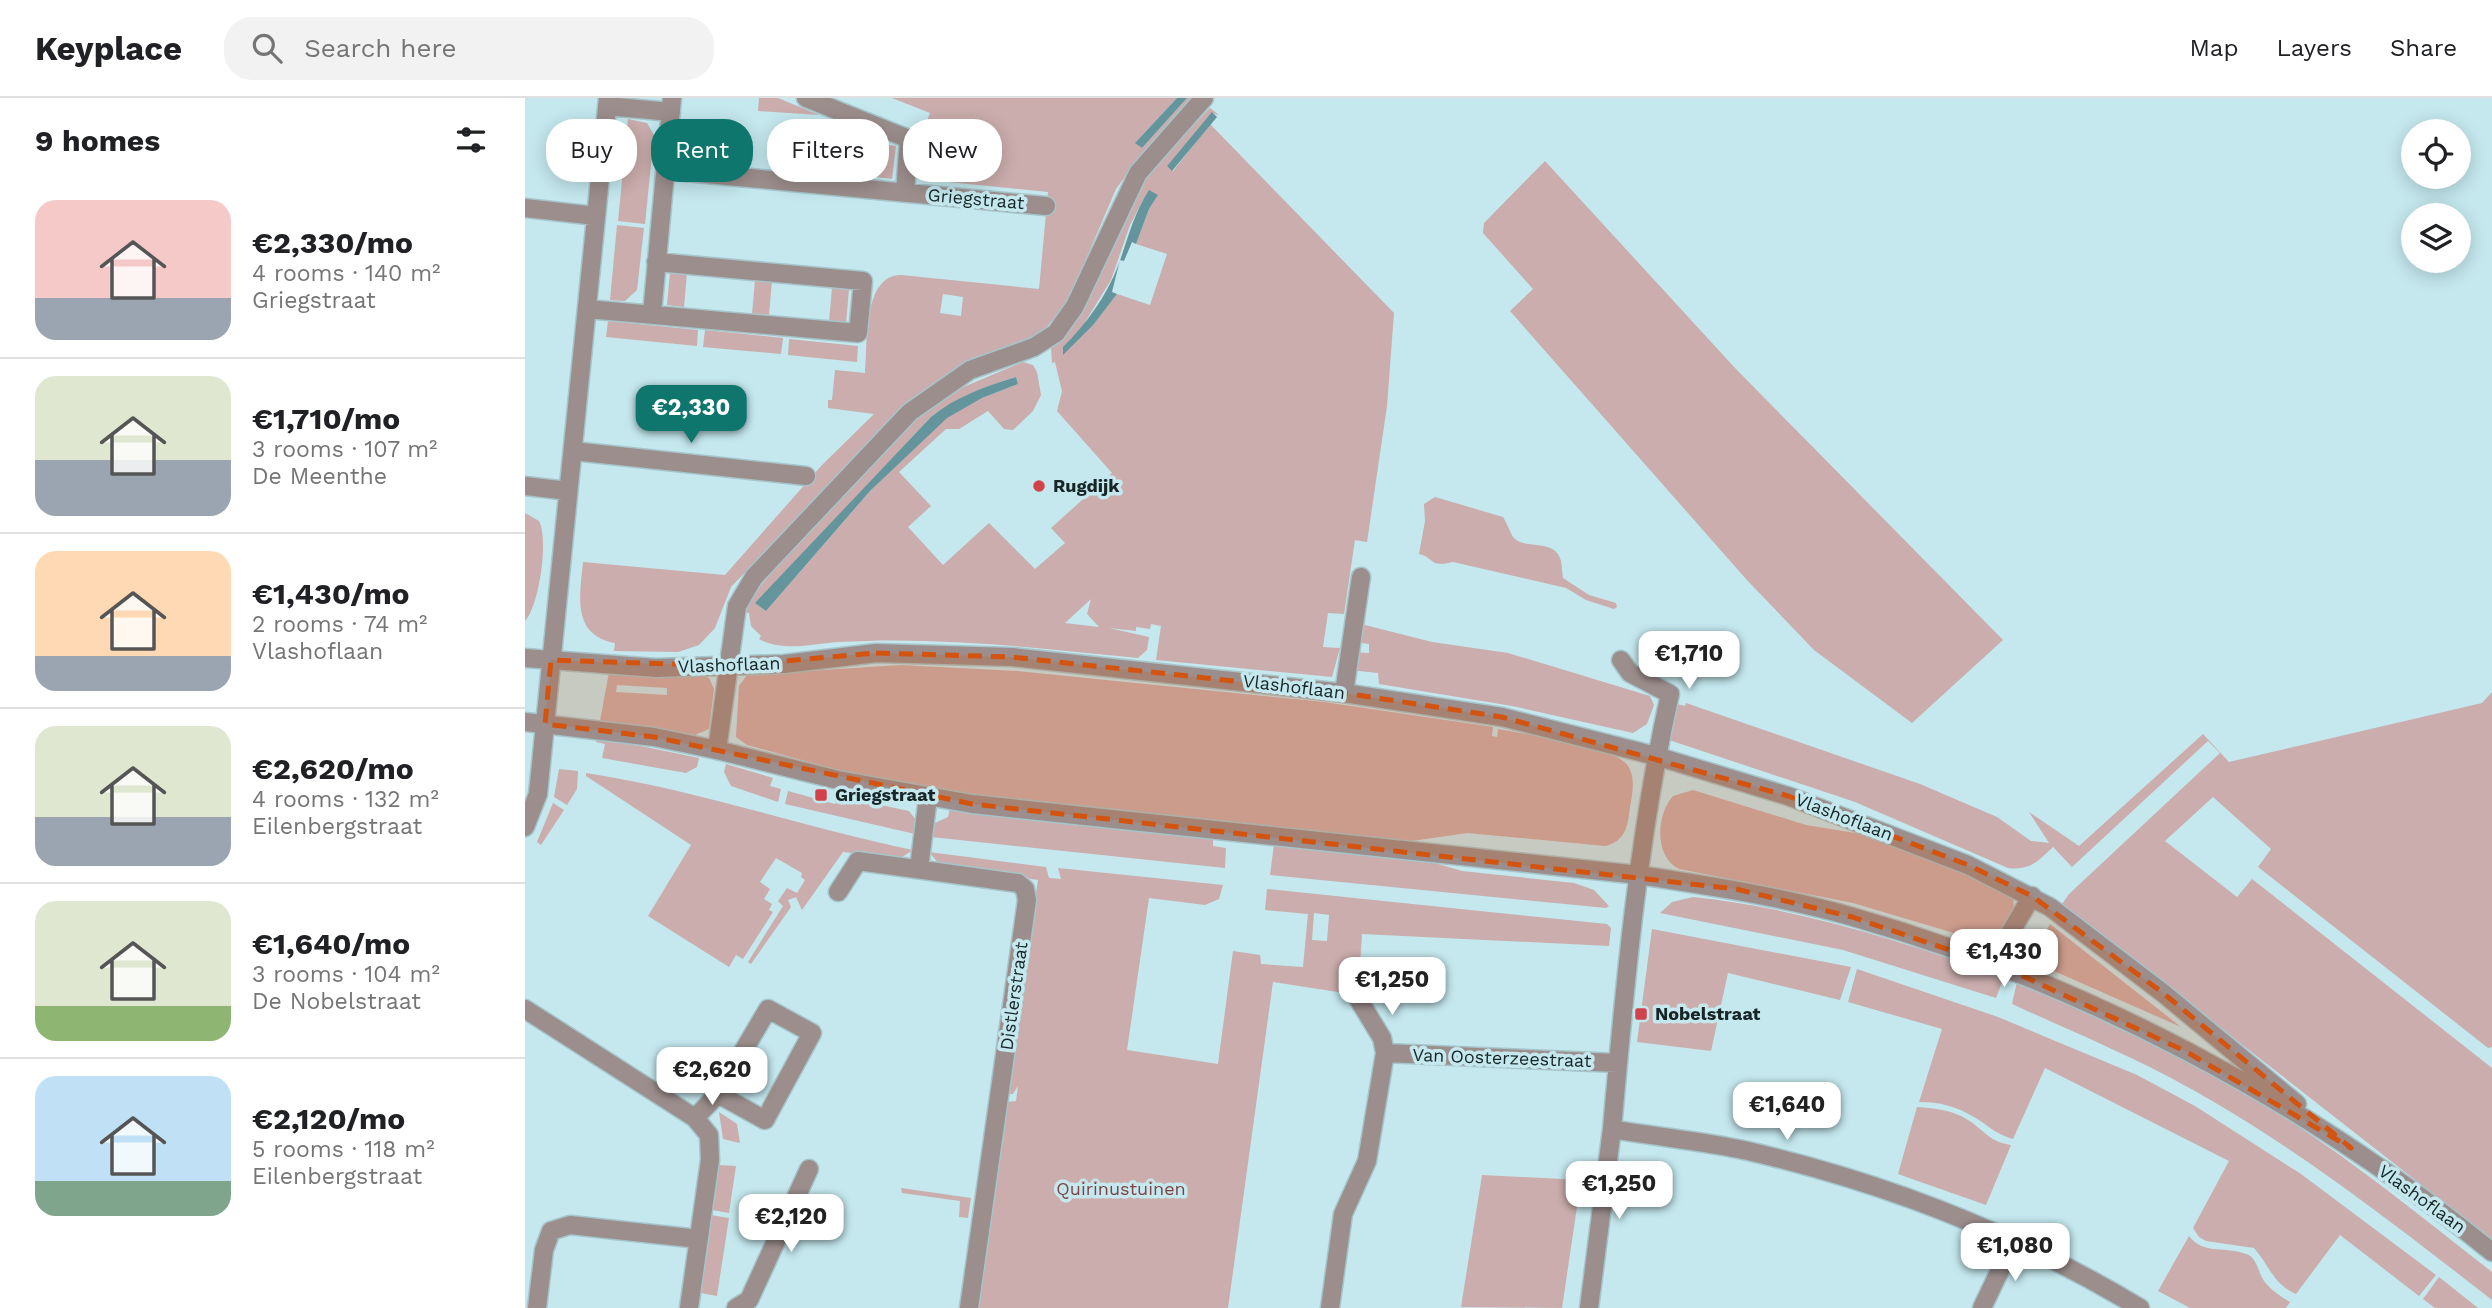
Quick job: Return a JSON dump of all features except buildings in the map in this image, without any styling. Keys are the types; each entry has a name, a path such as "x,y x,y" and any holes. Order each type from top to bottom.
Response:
{"street":[{"name":"Griegstraat","path":"806,98 909,139 905,193"},
{"path":"717,750 737,606 754,577 910,412 970,370 1034,348 1056,333 1075,306 1138,173 1204,98"},
{"path":"525,827 538,794 607,102 672,105"},
{"name":"Griegstraat","path":"753,178 1046,206"},
{"path":"652,314 665,182"},
{"path":"525,208 596,216"},
{"path":"587,309 858,333 863,281 656,262"},
{"path":"573,451 806,476"},
{"path":"525,486 568,491"},
{"path":"1344,693 1361,577"},
{"name":"Vlashoflaan","path":"525,658 656,668 784,664 876,653 1012,657 1344,693 1502,717 1656,756 1787,796 1968,865 2032,896 2162,993 2351,1149 2492,1252"},
{"path":"1589,1308 1612,1129 1639,875 1656,756 1670,694 1630,673 1621,660"},
{"name":"Vlashoflaan","path":"525,722 595,729 717,750 838,780 972,804 1639,875 1736,890 1852,917 1992,963 2093,1006 2264,1094 2351,1149"},
{"path":"919,868 928,797"},
{"name":"Distlerstraat","path":"838,892 858,861 1018,883 1025,889 1027,900 969,1308"},
{"path":"1992,963 2032,896"},
{"path":"1330,1308 1343,1214 1367,1161 1385,1053 1382,1038 1357,998"},
{"path":"525,1009 695,1118 709,1135 710,1160 690,1308"},
{"path":"695,1118 718,1094 768,1009 812,1033 765,1120 718,1094"},
{"name":"Van Oosterzeestraat","path":"1385,1053 1618,1063"},
{"path":"1612,1129 1747,1151 1931,1204 2014,1241 2140,1308"},
{"path":"736,1308 749,1300 809,1169"},
{"path":"537,1308 544,1250 551,1231 570,1224 699,1239"},
{"path":"1982,1308 2014,1241"}],"highlighted area":[{"path":"876,653 1012,657 1344,693 1502,717 1788,796 1968,865 2032,896 2163,993 2351,1148 2185,1051 2014,972 1852,917 1736,889 972,804 654,737 545,724 551,660 728,666"}],"green space":[{"path":"759,98 778,98 819,115 758,111"},
{"path":"892,98 1177,98 1136,142 1142,148 1187,98 1193,98 1141,155 1116,189 1068,301 1046,328 1027,341 949,373 909,401 731,587 715,628 699,645 678,652 614,651 615,643 601,639 591,632 581,612 583,562 725,575 822,465 874,414 828,408 828,400 832,400 835,370 865,373 869,314 879,286 888,278 901,275 1039,289 1048,192 948,182 1002,182 1002,119 928,119 930,113","holes":["943,294 963,297 961,316 940,313"]},
{"path":"1210,108 1219,115 1212,113 1167,166 1173,171 1210,124 1394,313 1387,406 1367,542 1355,540 1344,614 1328,613 1323,647 1340,648 1332,677 1156,660 1161,626 1151,624 1150,629 1136,627 1136,631 1109,628 1149,637 1147,650 1138,658 951,642 876,641 788,646 759,639 761,636 751,626 749,613 745,612 752,597 774,569 922,414 954,391 1023,362 1033,365 1037,372 1041,395 1033,411 1013,430 1004,429 988,411 959,429 946,429 899,472 931,506 908,527 943,565 989,523 1035,569 1065,543 1051,528 1112,473 1057,411 1062,391 1055,362 1052,363 1051,347 1081,313 1136,193 1161,159","holes":["1158,195 1149,209 1136,244 1167,254 1150,305 1117,294 1094,324 1077,335 1111,280 1130,225 1143,200","1016,377 1018,384 982,398 947,417 870,491 766,611 756,603 931,417 961,398","1091,599 1087,614 1099,627 1065,623"]},
{"path":"637,121 647,123 651,130 651,165 645,224 618,221 622,182 637,182"},
{"path":"889,145 896,146 892,179 889,179"},
{"path":"1545,161 1735,368 2003,640 1912,723 1814,650 1746,579 1510,311 1533,289 1483,233 1484,223"},
{"path":"617,225 644,228 637,290 625,301 610,300"},
{"path":"670,272 687,273 684,307 667,305"},
{"path":"755,280 772,281 769,315 752,314"},
{"path":"832,287 849,289 846,324 829,322"},
{"path":"608,321 698,330 697,346 606,337"},
{"path":"705,330 783,338 781,354 703,347"},
{"path":"789,339 858,346 857,362 788,355"},
{"path":"1435,497 1503,517 1513,537 1518,541 1553,549 1558,554 1563,578 1589,595 1616,603 1617,607 1614,609 1586,600 1566,588 1453,562 1436,563 1419,554 1425,521 1424,504"},
{"path":"525,513 539,521 543,557 535,602 525,621"},
{"path":"1357,623 1432,642 1508,653 1650,696 1654,705 1647,724 1633,733 1512,706 1379,684 1378,673 1350,670 1353,652 1369,653 1369,644 1354,642"},
{"path":"900,665 1017,671 1324,702 1493,727 1492,736 1497,737 1498,729 1568,742 1606,752 1628,766 1633,783 1628,820 1620,839 1605,846 1467,833 1412,841 966,795 849,773 747,745 736,737 739,686 747,675"},
{"path":"609,672 700,675 709,678 714,689 709,729 695,735 600,721","holes":["617,685 667,688 667,695 616,692"]},
{"path":"2492,692 2492,1047 2488,1048 2258,867 2271,849 2213,797 2165,841 2237,897 2252,879 2492,1068 2492,1240 2062,904 2069,894 2220,753 2208,741 2072,867 2053,847 2033,864 2016,869 2008,868 1855,802 1669,740 1673,703 1685,706 1686,703 1920,784 1997,817 2031,841 2049,843 2029,812 2079,846 2203,734 2229,762 2482,703"},
{"path":"597,737 699,758 697,767 686,773 602,758 605,744 596,742"},
{"path":"726,764 773,778 770,786 781,789 778,802 731,786 724,772"},
{"path":"559,769 578,771 577,789 567,805 554,797"},
{"path":"586,773 668,789 913,850 899,859 843,852 802,910 796,897 788,900 791,907 751,964 748,962 783,906 778,901 787,888 797,893 805,880 801,877 802,873 776,858 760,882 770,889 764,899 772,904 769,910 773,912 743,959 736,955 729,967 648,916 691,845 586,776"},
{"path":"1693,790 1806,825 1874,836 1956,870 2013,899 2010,919 1996,937 1984,942 1853,903 1679,869 1665,855 1660,835 1661,824 1667,804 1673,796"},
{"path":"788,791 835,804 838,796 909,811 916,820 915,834 785,804"},
{"path":"553,803 564,810 541,845 537,842"},
{"path":"950,808 1213,836 1213,846 1226,848 1225,868 931,837 935,823 948,817"},
{"path":"1274,844 1401,853 1462,871 1574,883 1594,890 1609,906 1606,908 1270,875"},
{"name":"Quirinustuinen","path":"929,852 1046,867 1049,878 1061,879 1058,868 1223,885 1219,899 1205,905 1149,898 1127,1050 1218,1064 1233,951 1260,955 1261,964 1303,967 1308,914 1265,910 1267,889 1607,924 1611,928 1609,946 1362,934 1359,982 1344,993 1273,982 1228,1308 977,1308 1006,1102 1016,1101 1018,1086 1013,1094 1007,1094 1038,880 940,865","holes":["1314,913 1329,915 1327,941 1312,940"]},
{"path":"1693,897 1772,909 1851,928 2004,977 1996,998 1843,950 1660,913 1672,902"},
{"path":"2050,924 2181,1027 2029,960"},
{"path":"1652,929 1851,967 1840,1000 1728,973 1711,1051 1637,1042"},
{"path":"1857,969 1998,1017 2137,1075 2195,1106 2301,1174 2436,1275 2419,1296 2340,1235 2296,1294 2288,1290 2276,1279 2254,1248 2206,1241 2199,1237 2193,1228 2229,1161 2045,1068 2013,1139 1954,1107 1919,1102 1942,1029 1848,1002"},
{"path":"2017,982 2183,1058 2306,1131 2492,1272 2492,1300 2356,1196 2251,1124 2165,1075 2012,1004"},
{"path":"1917,1107 1956,1114 1993,1139 2011,1145 1986,1205 1898,1174"},
{"path":"719,1112 737,1124 740,1143 723,1139"},
{"path":"719,1165 736,1166 729,1213 712,1210"},
{"path":"1482,1175 1581,1180 1562,1308 1461,1307"},
{"path":"901,1188 971,1198 968,1218 959,1217 960,1201 902,1193"},
{"path":"711,1215 729,1218 717,1296 701,1293"},
{"path":"2189,1236 2201,1246 2250,1256 2267,1285 2290,1302 2286,1308 2190,1308 2158,1291"},
{"path":"2439,1277 2478,1308 2435,1308 2423,1299"}],"water":[{"path":"1177,98 1187,98 1142,148 1135,143"},
{"path":"1212,112 1217,117 1172,171 1167,166"},
{"path":"1149,190 1158,195 1149,209 1136,244 1132,242 1124,261 1120,260 1135,218"},
{"path":"1120,261 1112,292 1117,294 1094,324 1063,355 1063,347 1095,310"},
{"path":"1016,377 1018,384 982,398 947,418 870,491 766,611 755,603 931,417 971,393"}],"place":[{"name":"Rugdijk","path":"1039,486"},
{"name":"Griegstraat","path":"821,795"},
{"name":"Nobelstraat","path":"1641,1014"}]}
